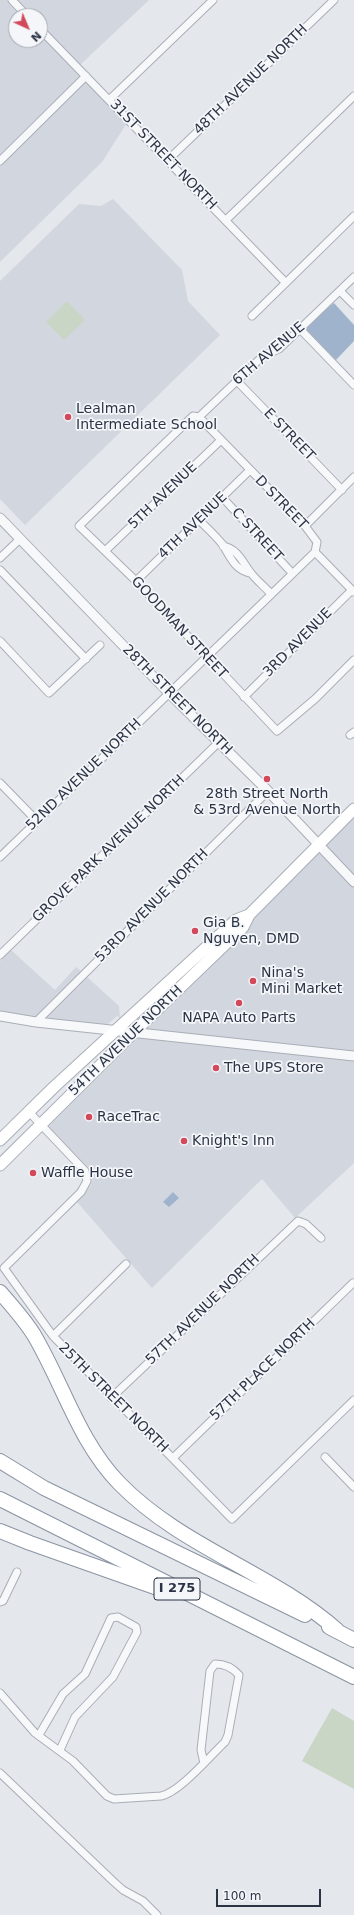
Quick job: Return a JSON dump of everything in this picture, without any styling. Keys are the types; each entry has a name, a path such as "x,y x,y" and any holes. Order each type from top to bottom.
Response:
{"highway":[{"path":"0,1292 21,1315 34,1335 92,1448 119,1483 156,1514 236,1566 316,1612 337,1630"},
{"name":"I 275","path":"0,1461 44,1488 337,1630 354,1640"},
{"name":"I 275","path":"0,1499 354,1677"},
{"path":"0,1531 30,1544 177,1595 231,1616"}],"main road":[{"name":"54TH AVENUE NORTH","path":"0,1165 133,1033 243,927 249,915 354,809"},
{"name":"54TH AVENUE NORTH","path":"0,1140 116,1030 236,920 249,915"}],"street":[{"path":"12,0 20,8"},
{"path":"109,100 213,0"},
{"name":"48TH AVENUE NORTH","path":"168,160 334,0"},
{"name":"31ST STREET NORTH","path":"48,37 285,282"},
{"path":"0,161 86,76"},
{"path":"226,220 354,96"},
{"path":"252,316 354,216"},
{"name":"6TH AVENUE","path":"79,526 193,416 199,417 263,356 279,349 354,277"},
{"path":"340,291 354,305"},
{"path":"300,329 354,385"},
{"name":"E STREET","path":"237,381 342,490"},
{"name":"D STREET","path":"199,417 305,526 317,542 315,552"},
{"name":"5TH AVENUE","path":"105,551 221,440"},
{"name":"4TH AVENUE","path":"136,581 250,470"},
{"path":"305,526 354,477"},
{"name":"C STREET","path":"222,497 292,573"},
{"name":"28TH STREET NORTH","path":"0,518 169,693 268,791 354,882"},
{"path":"199,520 223,546 226,553 238,568 243,572 250,572 271,594"},
{"name":"GOODMAN STREET","path":"79,526 136,581 277,731 315,699 354,660"},
{"path":"0,558 20,539"},
{"path":"315,552 353,591"},
{"name":"52ND AVENUE NORTH","path":"0,857 315,552"},
{"path":"0,570 86,659"},
{"name":"3RD AVENUE","path":"244,697 353,591"},
{"path":"0,642 49,693 100,645"},
{"name":"GROVE PARK AVENUE NORTH","path":"0,955 219,742"},
{"path":"0,784 37,821"},
{"name":"53RD AVENUE NORTH","path":"36,1022 268,791"},
{"path":"0,1016 36,1022 133,1033 354,1056"},
{"path":"29,1112 41,1125"},
{"name":"25TH STREET NORTH","path":"41,1125 85,1171 87,1181 81,1192 4,1268 53,1336 111,1398 173,1458 232,1519 354,1400"},
{"name":"57TH AVENUE NORTH","path":"111,1398 295,1223 302,1221 321,1238"},
{"path":"53,1336 126,1264"},
{"name":"57TH PLACE NORTH","path":"173,1458 353,1283"},
{"path":"325,1457 354,1487"},
{"path":"0,1602 3,1601 17,1572"},
{"path":"39,1735 63,1694 85,1674 111,1618 118,1616 136,1627 137,1632 113,1677 76,1716 60,1750"},
{"path":"0,1693 39,1735 73,1760 107,1796 114,1799 168,1795 179,1787 204,1763 225,1742 228,1735 239,1675 232,1668 222,1664 215,1664 210,1671 201,1750 204,1763"},
{"path":"0,1773 114,1882 123,1890 143,1901 157,1915"}],"shaded area":[{"path":"0,0 7,0 14,8 8,8 8,48 48,48 48,42 80,76 0,155"},
{"path":"17,0 149,0 80,65 48,32 48,8 24,8"},
{"path":"86,82 127,123 102,162 0,262 0,166"},
{"name":"Lealman Intermediate School","path":"113,199 182,270 188,301 220,335 25,525 0,499 0,281 79,204 101,206"},
{"path":"354,814 354,876 324,844"},
{"path":"318,849 354,887 354,1052 142,1030"},
{"path":"11,950 55,990 76,967 81,971 34,1018 0,1013 0,961"},
{"path":"87,977 119,1006 120,1018 117,1016 107,1025 45,1019"},
{"path":"135,1037 354,1060 354,1163 295,1218 262,1179 152,1288 77,1202 91,1185 92,1180 89,1171 47,1125"}],"green space":[{"path":"67,301 85,320 64,340 46,322"},
{"path":"332,1708 354,1721 354,1789 302,1761"}],"water":[{"path":"334,303 354,325 354,341 336,360 303,327"},
{"path":"173,1192 179,1198 169,1207 163,1202"}],"place":[{"name":"Lealman Intermediate School","path":"68,417"},
{"name":"28th Street North & 53rd Avenue North","path":"267,779"},
{"name":"Gia B. Nguyen, DMD","path":"195,931"},
{"name":"Nina's Mini Market","path":"253,981"},
{"name":"NAPA Auto Parts","path":"239,1003"},
{"name":"The UPS Store","path":"216,1068"},
{"name":"RaceTrac","path":"89,1117"},
{"name":"Knight's Inn","path":"184,1141"},
{"name":"Waffle House","path":"33,1173"}]}
